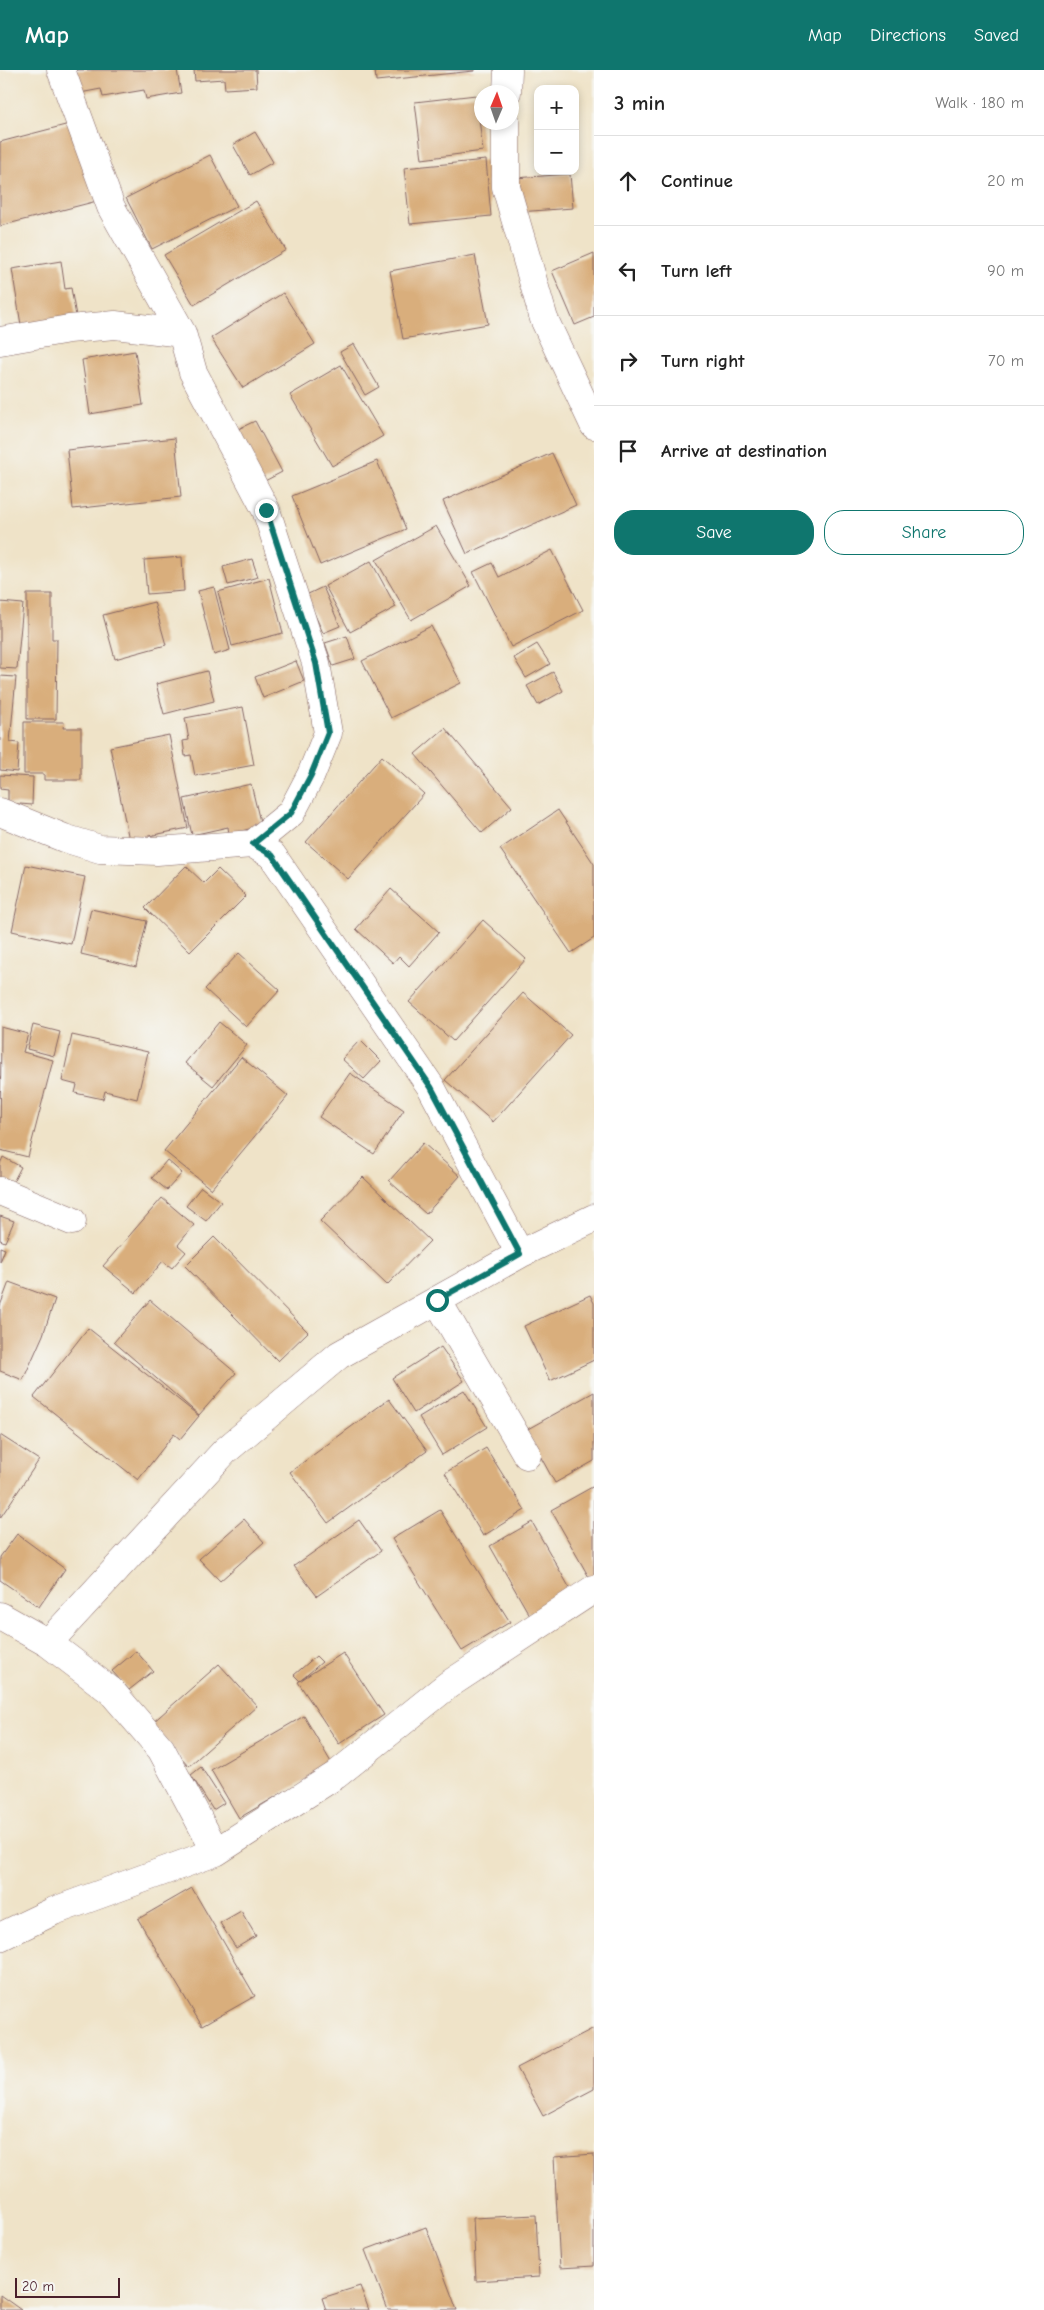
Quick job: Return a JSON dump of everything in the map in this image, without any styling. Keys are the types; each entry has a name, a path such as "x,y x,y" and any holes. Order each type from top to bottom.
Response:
{"street":[{"path":"61,70 111,207 182,333 193,372 266,510 316,663 328,733 311,775 291,813 253,844"},
{"path":"507,85 508,70"},
{"path":"506,130 506,187 544,319 594,426"},
{"path":"0,341 115,325 182,333"},
{"path":"0,812 64,838 100,849 157,851 253,844 272,855 431,1087 520,1254"},
{"path":"0,1191 72,1221"},
{"path":"48,1644 225,1451 339,1355 520,1254 594,1218"},
{"path":"437,1300 526,1455"},
{"path":"0,1937 54,1911 216,1852 336,1775 448,1685 594,1589"},
{"path":"0,1616 48,1644 111,1691 161,1749 216,1852"}],"building":[{"path":"76,70 177,70 181,93 146,99 144,90 103,97 101,89 80,93"},
{"path":"194,70 256,70 257,87 225,89 224,79 195,81"},
{"path":"375,70 474,70 474,71 376,81"},
{"path":"474,95 474,130 480,130 483,151 422,159 415,102"},
{"path":"77,122 97,201 0,226 0,142"},
{"path":"255,132 273,162 250,175 233,145"},
{"path":"210,155 237,206 152,249 126,198"},
{"path":"486,160 491,216 410,224 404,168"},
{"path":"570,175 573,208 518,212 515,178"},
{"path":"256,201 286,250 194,305 164,255"},
{"path":"594,253 594,317 575,325 552,271"},
{"path":"475,255 488,324 403,339 390,271"},
{"path":"61,261 65,289 71,288 76,316 21,325 12,269"},
{"path":"283,293 315,344 243,388 211,338"},
{"path":"354,344 379,387 365,395 340,352"},
{"path":"135,351 143,405 90,414 82,360"},
{"path":"341,365 383,436 332,466 290,395"},
{"path":"255,421 282,472 261,483 234,431"},
{"path":"175,438 181,497 73,509 67,450"},
{"path":"552,453 576,505 467,554 443,501"},
{"path":"377,461 406,529 320,565 292,496"},
{"path":"436,526 471,586 411,620 376,560"},
{"path":"552,550 583,610 511,647 473,572 492,563 499,577"},
{"path":"182,557 184,591 147,594 144,560"},
{"path":"252,559 258,577 228,585 223,567"},
{"path":"371,561 396,607 350,632 325,586"},
{"path":"269,578 283,633 232,646 218,592"},
{"path":"214,587 230,650 214,655 198,591"},
{"path":"323,587 340,626 323,633 306,595"},
{"path":"27,594 52,594 52,639 57,639 56,719 27,719"},
{"path":"0,602 23,604 17,669 0,668"},
{"path":"154,602 166,645 115,659 103,615"},
{"path":"431,626 461,683 391,718 362,661"},
{"path":"347,636 355,659 333,666 325,643"},
{"path":"537,644 550,664 526,678 514,658"},
{"path":"296,661 304,681 263,698 255,677"},
{"path":"207,671 214,701 164,714 156,684"},
{"path":"553,672 563,691 538,705 527,686"},
{"path":"0,676 16,677 10,742 19,743 17,772 0,770"},
{"path":"243,707 254,765 195,776 191,755 185,756 183,741 189,740 185,718"},
{"path":"24,722 64,722 63,728 81,728 81,780 44,780 44,774 24,774"},
{"path":"445,728 512,807 482,833 415,754"},
{"path":"169,735 188,828 129,840 110,747"},
{"path":"382,756 424,794 348,879 306,842"},
{"path":"0,775 33,777 32,805 8,803 8,790 0,789"},
{"path":"251,784 261,826 229,834 228,827 192,835 184,799"},
{"path":"558,810 594,864 594,938 571,953 500,849"},
{"path":"26,865 85,877 71,944 12,931"},
{"path":"186,866 204,883 218,869 246,896 190,952 145,908"},
{"path":"391,889 439,932 409,966 399,956 393,963 356,929"},
{"path":"91,909 147,921 136,967 81,954"},
{"path":"483,920 526,959 453,1041 409,1002"},
{"path":"239,953 280,990 246,1027 205,989"},
{"path":"523,993 571,1035 493,1122 445,1080"},
{"path":"219,1022 247,1045 213,1086 185,1063"},
{"path":"33,1025 60,1032 54,1056 27,1049"},
{"path":"1,1027 28,1034 23,1052 53,1060 28,1157 0,1150"},
{"path":"72,1035 148,1052 137,1099 105,1091 103,1099 75,1093 77,1085 62,1081"},
{"path":"360,1040 381,1061 364,1079 342,1059"},
{"path":"241,1057 288,1096 211,1189 164,1151"},
{"path":"350,1073 404,1110 374,1154 319,1117"},
{"path":"423,1143 460,1176 426,1214 389,1181"},
{"path":"3,1157 21,1167 11,1186 0,1180 0,1164"},
{"path":"167,1160 182,1173 167,1190 152,1178"},
{"path":"363,1177 430,1241 387,1285 320,1221"},
{"path":"201,1187 221,1202 206,1221 186,1206"},
{"path":"162,1198 194,1225 178,1245 186,1252 172,1268 163,1261 136,1293 103,1266"},
{"path":"0,1216 14,1221 5,1242 0,1240"},
{"path":"214,1237 308,1332 278,1361 185,1266"},
{"path":"0,1247 5,1249 0,1262"},
{"path":"9,1282 55,1299 43,1335 23,1380 0,1371 0,1306"},
{"path":"590,1295 594,1303 594,1360 550,1381 524,1326"},
{"path":"150,1300 236,1373 199,1415 114,1342"},
{"path":"88,1328 199,1416 180,1439 174,1434 138,1480 34,1397"},
{"path":"441,1347 464,1381 414,1413 392,1378"},
{"path":"464,1390 487,1427 442,1455 419,1417"},
{"path":"594,1392 594,1461 555,1483 526,1430"},
{"path":"389,1399 427,1451 328,1523 290,1472"},
{"path":"0,1435 39,1460 0,1518"},
{"path":"486,1448 525,1510 483,1536 445,1473"},
{"path":"594,1486 594,1577 590,1579 551,1510"},
{"path":"440,1510 510,1622 462,1651 392,1539"},
{"path":"244,1519 264,1542 220,1581 199,1559"},
{"path":"359,1520 381,1551 317,1596 294,1566"},
{"path":"532,1522 572,1592 530,1616 490,1546"},
{"path":"17,1534 65,1569 39,1607 0,1580 0,1557"},
{"path":"136,1651 153,1671 129,1690 112,1671"},
{"path":"343,1653 384,1715 339,1744 298,1682"},
{"path":"316,1656 322,1662 300,1681 294,1675"},
{"path":"219,1664 257,1706 189,1766 151,1724"},
{"path":"304,1716 332,1764 239,1818 211,1770"},
{"path":"201,1767 224,1803 213,1810 191,1775"},
{"path":"192,1888 255,1996 202,2026 138,1919"},
{"path":"241,1911 256,1936 236,1948 220,1923"},
{"path":"594,2028 594,2089 543,2116 517,2068"},
{"path":"594,2154 594,2266 560,2268 554,2157"},
{"path":"536,2215 539,2277 476,2281 473,2218"},
{"path":"426,2227 457,2310 388,2310 365,2250"},
{"path":"360,2286 369,2310 326,2310 322,2298"},
{"path":"0,2295 21,2310 0,2310"}],"route":[{"path":"266,510 316,663 328,733 311,775 291,813 253,844 272,855 431,1087 520,1254 437,1300"}]}
